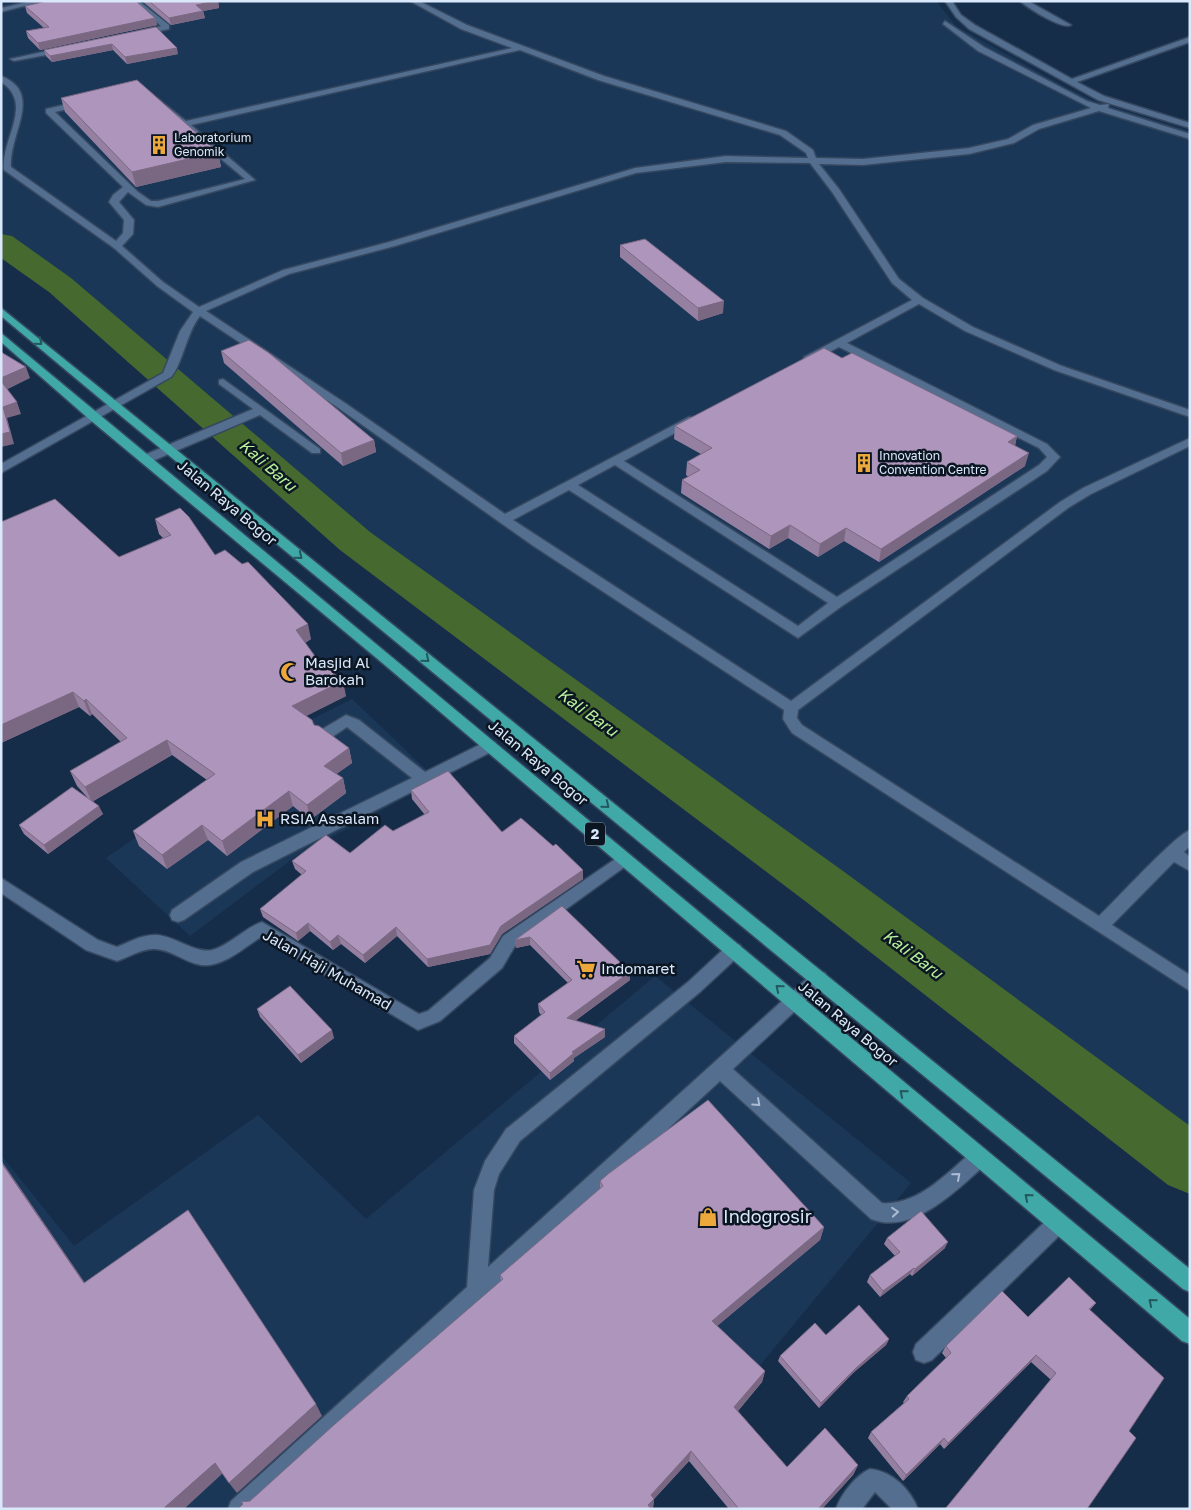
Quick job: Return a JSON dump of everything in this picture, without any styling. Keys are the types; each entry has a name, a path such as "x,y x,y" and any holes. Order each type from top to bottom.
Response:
{"highway":[{"name":"Jalan Raya Bogor","path":"1,311 1190,1282"},
{"name":"Jalan Raya Bogor","path":"1,336 93,417 490,746 1190,1333"}],"street":[{"path":"1,10 41,1"},
{"path":"131,35 166,27 135,1"},
{"path":"413,1 464,27 601,78 783,133 810,152 813,162 836,191 895,281 919,300 969,329 1058,368 1190,414"},
{"path":"948,1 958,16 972,27 1070,82 1118,104 1190,126"},
{"path":"1023,1 1043,14 1067,24"},
{"path":"945,23 981,50 1102,108 1190,137"},
{"path":"1070,82 1190,38"},
{"path":"14,59 72,47"},
{"path":"186,124 520,48"},
{"path":"1,78 13,86 20,97 16,127 6,153 7,168 117,246 160,284 504,520 791,708"},
{"path":"143,90 186,124 251,180 153,204 135,194 49,111 143,90"},
{"path":"1,469 167,375 170,372 177,347 193,318 200,310 286,272 392,244 635,171 726,159 864,162 969,150 1011,141 1036,127 1102,108"},
{"path":"117,246 128,234 129,220 114,202 116,197 128,187"},
{"path":"796,365 919,300"},
{"path":"570,485 798,633 837,604 1043,468 1054,457 1043,446 839,343"},
{"path":"223,382 316,451"},
{"path":"146,459 261,410"},
{"path":"504,520 701,415"},
{"path":"1190,441 1087,491 1064,505 791,708 790,719 797,729 1101,924 1190,984"},
{"path":"616,460 837,604"},
{"path":"324,735 346,720 354,724 424,779"},
{"path":"178,915 247,867 351,813 490,746"},
{"path":"1101,924 1190,836"},
{"path":"1172,853 1190,865"},
{"name":"Jalan Haji Muhamad","path":"1,884 92,945 116,954 150,941 165,942 204,958 219,956 251,933 262,929 418,1022 434,1016 496,963 509,941 624,859"},
{"path":"478,1292 486,1181 494,1163 513,1135 694,987 734,950"},
{"path":"239,1509 721,1070 819,978"},
{"path":"721,1070 878,1212 898,1214 935,1196 980,1157"},
{"path":"924,1352 1058,1223"},
{"path":"847,1509 870,1480 878,1480 889,1488 907,1509"}],"shaded area":[{"path":"1,1 936,1 956,26 1067,88 1096,102 1190,131 1190,1163 1,253"},
{"name":"RSIA Assalam","path":"352,699 437,780 295,857 190,936 106,858 300,725"},
{"path":"655,976 911,1183 737,1393 635,1509 1,1509 1,1155 74,1246 258,1115 366,1219"}],"building":[{"path":"47,1 136,1 155,18 38,43 26,31 49,27 25,6"},
{"path":"149,1 216,1 196,5 203,11 169,18"},
{"path":"156,27 177,48 125,57 112,44 50,56 44,50"},
{"name":"Laboratorium Genomik","path":"137,80 218,152 132,172 61,98"},
{"path":"645,239 724,301 698,308 620,245"},
{"path":"249,340 269,353 374,440 341,453 221,351"},
{"name":"Innovation Convention Centre","path":"824,348 842,358 852,353 1017,436 1008,442 1029,453 881,549 846,528 820,544 790,525 771,536 682,480 700,470 687,462 712,448 675,426"},
{"path":"1,352 26,367 1,378"},
{"path":"1,381 17,402 3,407 10,432 1,434"},
{"path":"55,499 119,557 171,535 155,519 180,508 189,517 215,555 225,550 242,564 248,562 308,624 296,630 317,659 343,681 292,706 312,720 314,725 319,726 349,748 324,766 343,778 307,805 289,791 222,841 202,825 162,855 133,831 215,774 167,740 85,787 70,771 127,738 86,699 84,701 73,692 1,725 1,522"},
{"path":"448,771 502,832 521,818 553,846 556,844 583,870 501,926 490,945 427,959 396,927 363,955 338,935 330,942 308,923 296,933 260,909 306,871 292,861 326,835 350,853 385,825 393,831 429,812 411,790"},
{"path":"72,787 99,806 44,845 19,825"},
{"path":"562,906 630,972 567,1018 605,1029 572,1052 574,1053 550,1073 514,1036 545,1012 538,1004 572,980 530,937 515,940"},
{"path":"290,986 332,1030 298,1055 257,1009"},
{"path":"708,1100 824,1227 712,1321 765,1371 734,1407 787,1467 825,1428 858,1465 818,1509 739,1509 691,1451 651,1495 654,1499 648,1505 651,1509 238,1509 243,1504 241,1502 250,1501 335,1424 503,1279 500,1275 603,1186 600,1181 608,1174"},
{"path":"1,1162 84,1283 188,1210 316,1404 229,1483 215,1463 163,1509 1,1509"},
{"path":"921,1211 948,1242 915,1269 883,1291 870,1275 900,1252 887,1238"},
{"path":"1069,1277 1096,1303 1089,1309 1164,1378 1129,1431 1136,1438 1087,1509 945,1509 1056,1373 1036,1355 948,1443 944,1438 906,1475 871,1432 909,1399 907,1396 951,1353 946,1346 1002,1291 1028,1317"},
{"path":"859,1305 889,1339 821,1403 780,1356 815,1323 826,1335"}],"waterway":[{"name":"Kali Baru","path":"1,243 60,285 355,541 824,886 1190,1164"}],"place":[{"name":"Laboratorium Genomik","path":"159,145"},
{"name":"Innovation Convention Centre","path":"864,463"},
{"name":"Masjid Al Barokah","path":"290,672"},
{"name":"RSIA Assalam","path":"265,819"},
{"name":"Indomaret","path":"586,969"},
{"name":"Indogrosir","path":"708,1217"}]}
